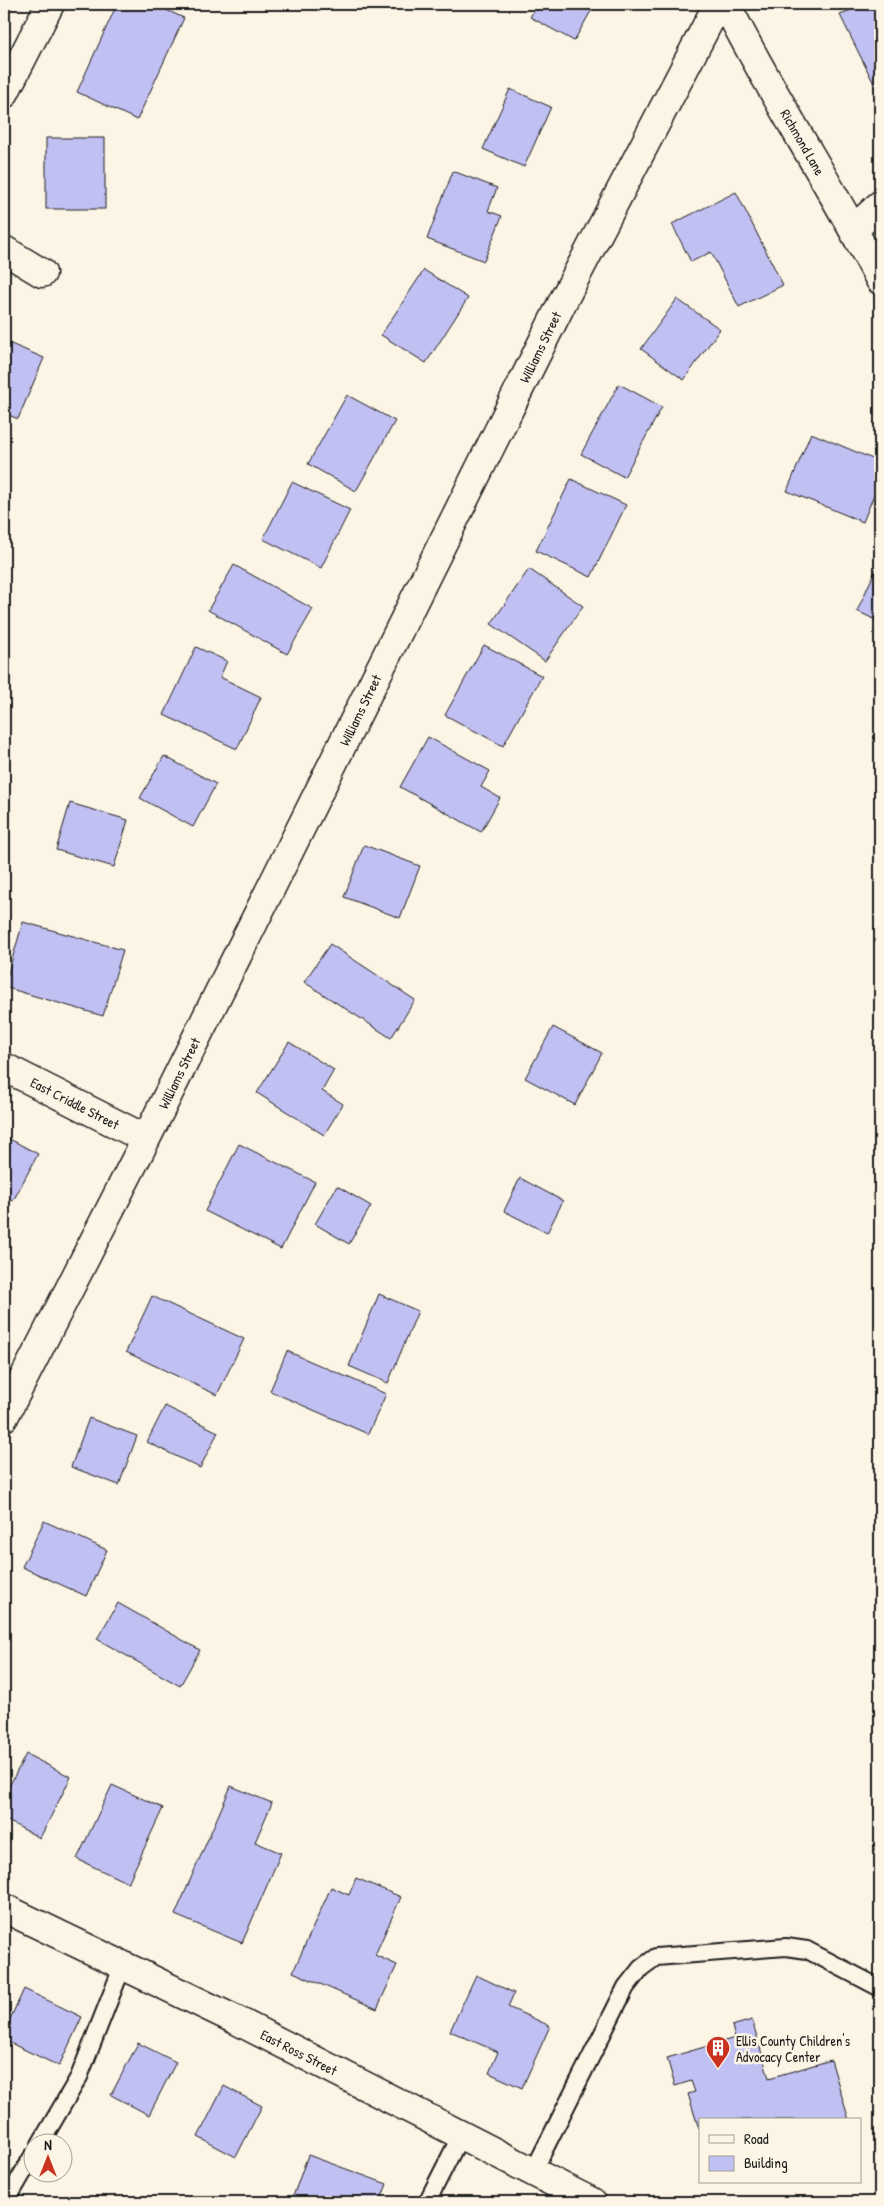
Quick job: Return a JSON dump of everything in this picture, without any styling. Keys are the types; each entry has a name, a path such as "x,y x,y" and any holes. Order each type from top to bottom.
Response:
{"street":[{"path":"4,94 50,4"},
{"name":"Williams Street","path":"4,1418 146,1139 563,301 718,4"},
{"name":"Richmond Lane","path":"726,4 743,38 854,228 880,280"},
{"path":"854,228 880,206"},
{"path":"4,250 42,273"},
{"name":"East Criddle Street","path":"4,1067 146,1139"},
{"name":"East Ross Street","path":"4,1908 238,2021 592,2202"}],"lane":[{"path":"534,2172 626,1987 641,1968 656,1957 786,1947 807,1950 880,1988"},
{"path":"46,2134 79,2077 123,1965"},
{"path":"427,2202 461,2135"},
{"path":"6,2202 22,2174"}],"building":[{"path":"117,4 153,4 184,18 137,120 77,92"},
{"path":"538,4 595,4 574,41 530,17"},
{"path":"864,4 880,4 880,96 840,15"},
{"path":"510,89 551,107 524,167 483,149"},
{"path":"46,138 105,138 105,209 46,209"},
{"path":"453,171 497,188 488,211 502,216 484,261 427,239"},
{"path":"736,192 783,285 739,307 711,252 691,262 672,224"},
{"path":"424,270 468,298 426,363 381,335"},
{"path":"677,299 720,329 684,380 641,349"},
{"path":"4,341 44,358 18,419 4,413"},
{"path":"619,384 662,407 624,477 581,454"},
{"path":"347,395 395,421 356,491 308,464"},
{"path":"811,433 880,462 880,480 863,522 787,491"},
{"path":"571,479 626,505 591,577 536,551"},
{"path":"292,482 350,510 321,568 263,539"},
{"path":"880,560 880,622 857,611"},
{"path":"234,565 313,609 287,654 208,610"},
{"path":"529,569 583,606 545,661 491,624"},
{"path":"484,645 542,676 503,746 445,715"},
{"path":"196,647 227,661 220,677 261,697 237,749 164,715"},
{"path":"428,737 490,771 481,787 500,798 481,832 400,787"},
{"path":"164,756 216,784 193,827 140,798"},
{"path":"70,803 128,820 114,867 56,850"},
{"path":"364,845 420,866 400,918 344,897"},
{"path":"23,922 123,950 103,1016 4,987"},
{"path":"330,944 415,1000 391,1038 304,982"},
{"path":"553,1027 602,1053 575,1105 525,1078"},
{"path":"289,1042 334,1070 322,1091 343,1104 324,1135 257,1093"},
{"path":"4,1136 38,1154 13,1201 4,1196"},
{"path":"239,1144 315,1182 281,1249 205,1211"},
{"path":"520,1178 563,1201 547,1233 504,1211"},
{"path":"337,1186 371,1206 349,1244 315,1224"},
{"path":"379,1294 418,1311 388,1383 349,1366"},
{"path":"152,1296 244,1339 217,1395 126,1352"},
{"path":"287,1351 386,1394 368,1434 270,1391"},
{"path":"165,1406 218,1432 200,1468 147,1442"},
{"path":"89,1418 137,1436 119,1485 71,1467"},
{"path":"44,1521 107,1550 86,1596 22,1567"},
{"path":"118,1603 200,1650 180,1686 97,1639"},
{"path":"26,1754 71,1777 40,1838 4,1819 4,1796"},
{"path":"112,1785 163,1808 128,1883 77,1859"},
{"path":"231,1786 272,1803 255,1842 281,1853 242,1943 175,1915"},
{"path":"356,1878 401,1897 375,1955 397,1965 377,2009 293,1972 331,1887 349,1895"},
{"path":"476,1975 514,1993 508,2007 550,2026 522,2088 489,2073 498,2052 450,2031"},
{"path":"24,1989 82,2017 59,2066 4,2040 4,2032"},
{"name":"Ellis County Children's Advocacy Center","path":"752,2020 769,2078 831,2060 848,2118 699,2118 699,2129 688,2094 695,2092 691,2081 675,2086 667,2058 735,2038 732,2026"},
{"path":"138,2043 176,2062 149,2115 111,2095"},
{"path":"224,2086 262,2106 236,2157 198,2137"},
{"path":"308,2155 387,2184 380,2202 291,2202"}],"place":[{"name":"Ellis County Children's Advocacy Center","path":"718,2069"}]}
